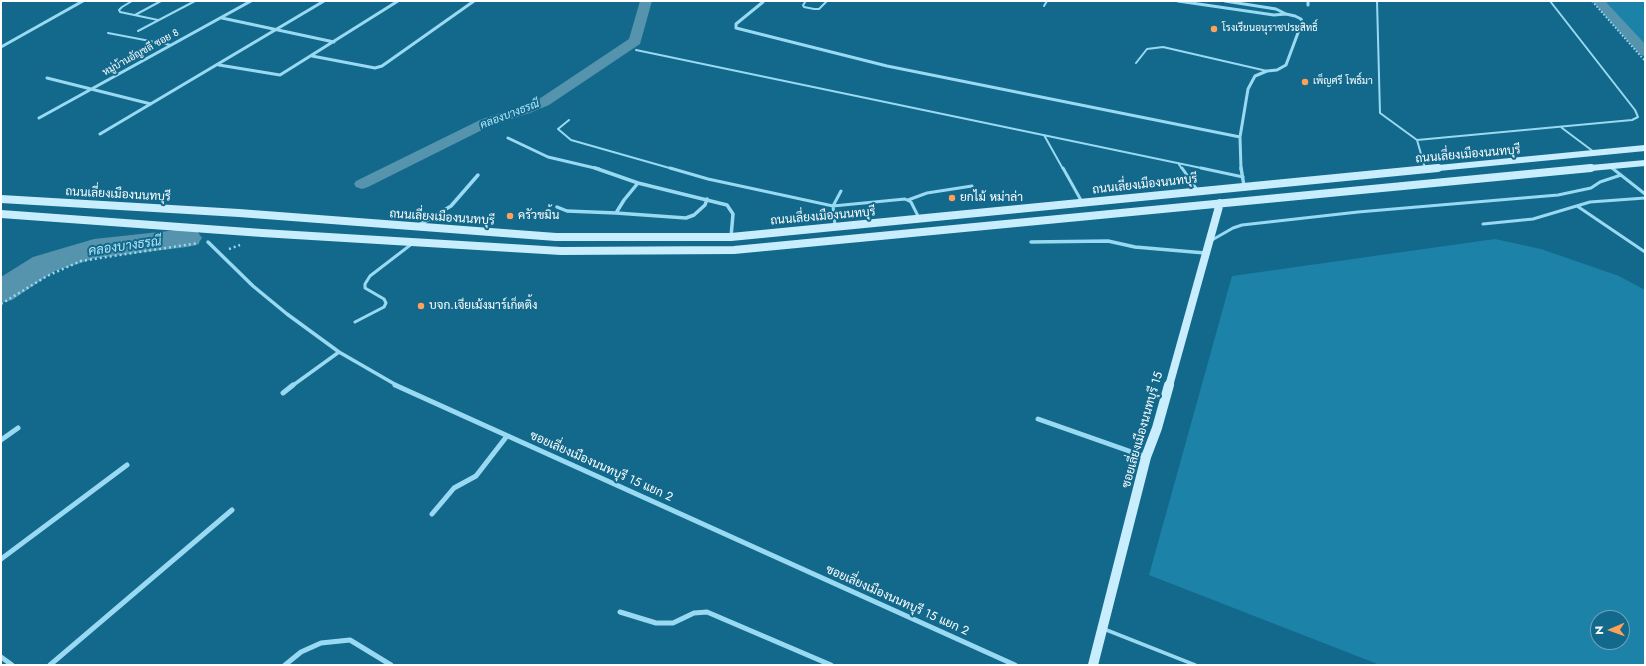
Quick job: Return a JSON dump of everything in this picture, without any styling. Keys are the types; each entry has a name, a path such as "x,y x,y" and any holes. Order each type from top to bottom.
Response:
{"main road":[{"name":"ถนนเลี่ยงเมืองนนทบุรี","path":"1,199 239,213 556,237 731,237 1645,148"},
{"name":"ถนนเลี่ยงเมืองนนทบุรี","path":"1,214 561,251 734,250 1645,163"},
{"name":"ซอยเลี่ยงเมืองนนทบุรี 15","path":"1093,665 1146,457 1157,428 1220,203"}],"street":[{"path":"1,47 83,1"},
{"name":"หมู่บ้านอัญชลี ซอย 8","path":"39,118 251,1"},
{"path":"100,134 324,1"},
{"path":"218,65 280,75 398,1"},
{"path":"312,56 375,68 382,66 474,1"},
{"path":"1178,1 1274,15 1286,14"},
{"path":"1225,1 1276,9 1286,14 1295,16 1301,19 1302,22 1286,64 1278,70 1267,71 1255,76 1250,84 1244,126 1240,137 1244,186"},
{"path":"763,2 736,24 736,28 888,66 1240,137"},
{"path":"221,18 334,42"},
{"path":"46,78 151,104"},
{"path":"508,138 548,157 599,169 638,183 708,199 727,205 733,214 731,237"},
{"path":"415,227 450,206 478,176"},
{"path":"616,213 624,200 638,183"},
{"path":"557,207 567,211 686,218 694,215 705,205 708,199"},
{"name":"ซอยเลี่ยงเมืองนนทบุรี 15 แยก 2","path":"208,242 253,286 287,314 339,352 392,384 1015,665"},
{"path":"1031,242 1108,242 1121,243 1135,247 1205,253"},
{"path":"283,393 339,352"},
{"path":"1038,419 1146,457"},
{"path":"1,440 18,428"},
{"path":"432,514 454,488 476,476 507,436"},
{"path":"1,559 127,465"},
{"path":"50,665 232,510"},
{"path":"620,612 656,623 673,623 694,613 707,612 831,665"},
{"path":"285,665 301,652 321,643 350,640 391,665"},
{"path":"1,657 12,665"}],"lane":[{"path":"132,1 119,10 120,12 158,20"},
{"path":"135,15 161,1"},
{"path":"138,31 195,1"},
{"path":"806,1 803,5 804,7 814,9 819,8 827,1"},
{"path":"1044,6 1047,1"},
{"path":"1377,1 1380,113 1417,140 1426,170"},
{"path":"1417,140 1632,120 1638,117 1635,110 1550,1"},
{"path":"108,33 171,45"},
{"path":"1136,63 1147,49 1163,47 1267,71"},
{"path":"636,50 1243,177"},
{"path":"569,120 558,129 571,140 708,179 833,206 895,199 908,200 932,192 972,186"},
{"path":"1561,127 1595,153"},
{"path":"1044,135 1082,202"},
{"path":"1178,163 1198,191"},
{"path":"1610,167 1645,194"},
{"path":"1208,242 1233,228 1242,225 1358,212 1558,195 1591,188 1600,182 1622,175"},
{"path":"835,228 833,206 841,191"},
{"path":"1483,224 1533,219 1590,202 1645,198"},
{"path":"908,200 919,219"},
{"path":"1577,206 1645,252"},
{"path":"355,322 384,307 386,303 384,299 365,288 365,284 370,276 414,242"},
{"path":"1102,628 1194,665"}],"path":[{"path":"1592,1 1645,61"},
{"path":"1,304 47,276 80,261 208,242"}],"shaded area":[{"path":"1604,1 1645,1 1645,46 1609,7"},
{"path":"1495,239 1541,249 1619,276 1645,290 1645,665 1380,665 1149,575 1232,276"}],"waterway":[{"name":"คลองบางธรณี","path":"362,184 487,122 525,110 544,102 635,41 646,1"},
{"path":"1598,1 1645,52"},
{"name":"คลองบางธรณี","path":"1,292 44,264 94,249 187,238"}],"place":[{"name":"โรงเรียนอนุราชประสิทธิ์","path":"1214,29"},
{"name":"เพ็ญศรี โพธิ์มา","path":"1305,82"},
{"name":"ยกไม้ หม่าล่า","path":"952,198"},
{"name":"ครัวขมิ้น","path":"510,216"},
{"name":"บจก.เจียเม้งมาร์เก็ตติ้ง","path":"421,306"}]}
